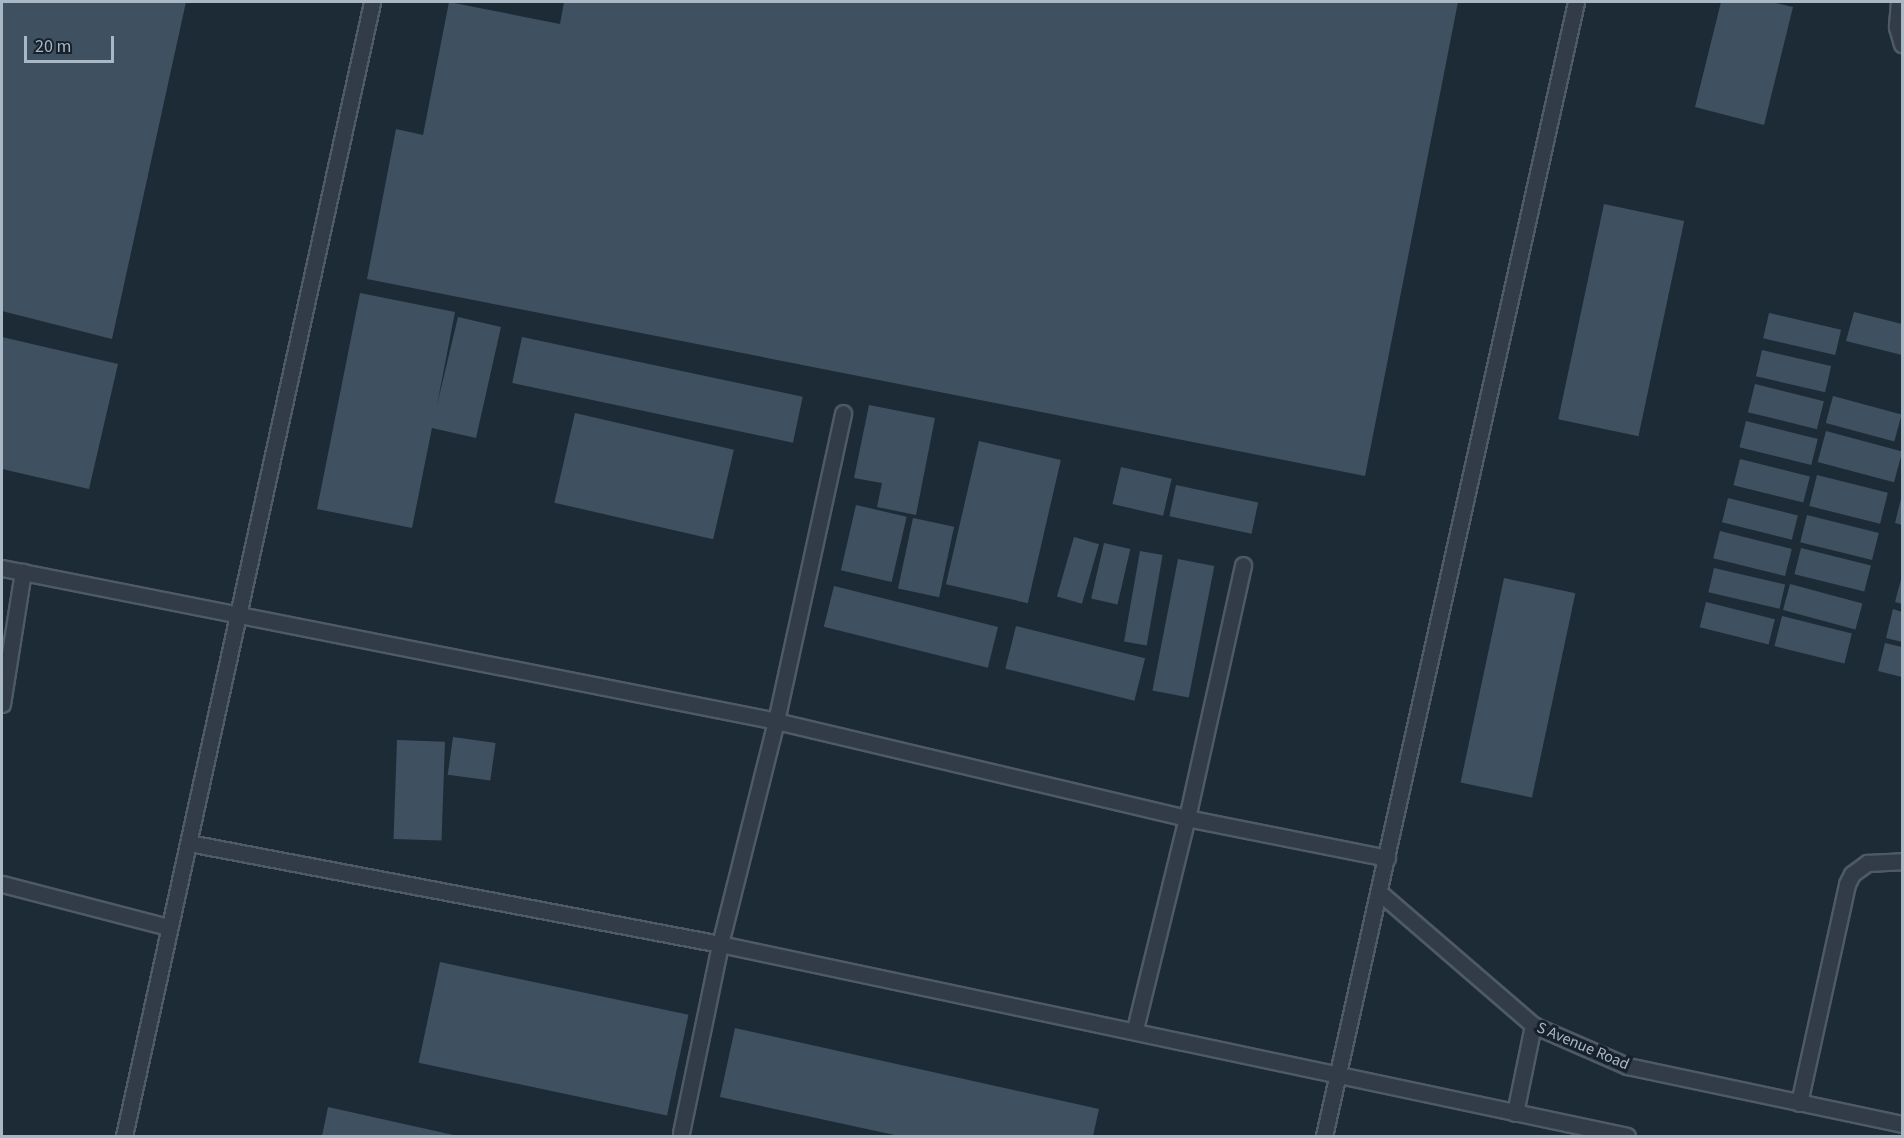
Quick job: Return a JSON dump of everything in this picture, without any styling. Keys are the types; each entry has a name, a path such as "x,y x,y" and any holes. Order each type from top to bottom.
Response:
{"lane":[{"path":"124,1137 168,927 239,617 372,2"},
{"path":"1324,1137 1335,1075 1387,858 1576,2"},
{"path":"1899,2 1897,27 1902,44"},
{"path":"681,1133 720,944 776,722 843,413"},
{"path":"1135,1029 1187,818 1244,566"},
{"path":"2,568 239,617 776,722 1187,818 1387,858"},
{"path":"2,704 23,572"},
{"path":"189,843 720,944 1135,1029 1335,1075 1627,1137"},
{"path":"1799,1102 1847,884 1852,874 1867,864 1902,861"},
{"path":"2,884 168,927"},
{"name":"S Avenue Road","path":"1379,892 1533,1025 1627,1066 1902,1124"},
{"path":"1515,1113 1533,1025"}],"building":[{"path":"2,2 186,2 112,339 2,311"},
{"path":"449,2 560,24 564,2 1458,2 1365,476 367,279 396,129 423,135"},
{"path":"1721,2 1771,2 1793,7 1764,125 1695,107"},
{"path":"1604,204 1684,221 1638,436 1558,419"},
{"path":"360,293 455,312 437,405 458,317 501,327 476,438 432,428 412,528 317,509"},
{"path":"1854,312 1902,324 1902,355 1846,341"},
{"path":"1769,313 1841,330 1835,355 1763,338"},
{"path":"2,337 118,364 89,489 2,469"},
{"path":"522,337 803,397 793,443 512,383"},
{"path":"1762,350 1831,366 1825,392 1756,376"},
{"path":"1755,384 1824,401 1817,429 1748,412"},
{"path":"1833,396 1902,414 1894,441 1826,423"},
{"path":"869,405 935,418 916,515 877,507 882,483 854,478"},
{"path":"575,413 734,450 713,539 554,503"},
{"path":"1746,421 1818,439 1811,465 1739,447"},
{"path":"1826,431 1902,451 1894,482 1818,462"},
{"path":"979,441 1061,460 1028,603 946,584"},
{"path":"1740,459 1810,476 1803,503 1733,485"},
{"path":"1121,467 1172,479 1163,516 1112,504"},
{"path":"1817,475 1888,493 1880,524 1809,506"},
{"path":"1176,485 1258,502 1252,534 1169,516"},
{"path":"1902,495 1902,525 1895,523"},
{"path":"1728,498 1798,515 1792,540 1722,522"},
{"path":"856,505 907,517 892,582 841,570"},
{"path":"1807,515 1879,533 1872,560 1800,542"},
{"path":"913,518 954,527 939,597 898,588"},
{"path":"1720,531 1792,549 1785,576 1713,558"},
{"path":"1074,537 1099,544 1082,604 1057,597"},
{"path":"1104,543 1130,549 1117,605 1091,599"},
{"path":"1801,548 1871,565 1864,592 1794,574"},
{"path":"1140,551 1163,555 1147,646 1124,642"},
{"path":"1178,559 1214,566 1189,698 1152,691"},
{"path":"1714,568 1785,584 1780,609 1708,592"},
{"path":"1902,576 1902,604 1895,602"},
{"path":"1504,578 1575,593 1532,798 1461,782"},
{"path":"1790,584 1862,603 1855,629 1783,610"},
{"path":"834,586 998,627 988,668 824,627"},
{"path":"1706,602 1775,619 1769,644 1700,627"},
{"path":"1893,609 1902,612 1902,642 1886,638"},
{"path":"1782,616 1852,633 1844,663 1775,646"},
{"path":"1016,626 1145,658 1134,701 1005,669"},
{"path":"1885,643 1902,647 1902,677 1878,671"},
{"path":"453,737 496,743 490,781 448,775"},
{"path":"397,740 445,742 442,841 394,839"},
{"path":"440,962 688,1015 667,1116 419,1063"},
{"path":"735,1028 1099,1109 1093,1136 899,1136 720,1097"},
{"path":"328,1107 458,1136 322,1136"}]}
